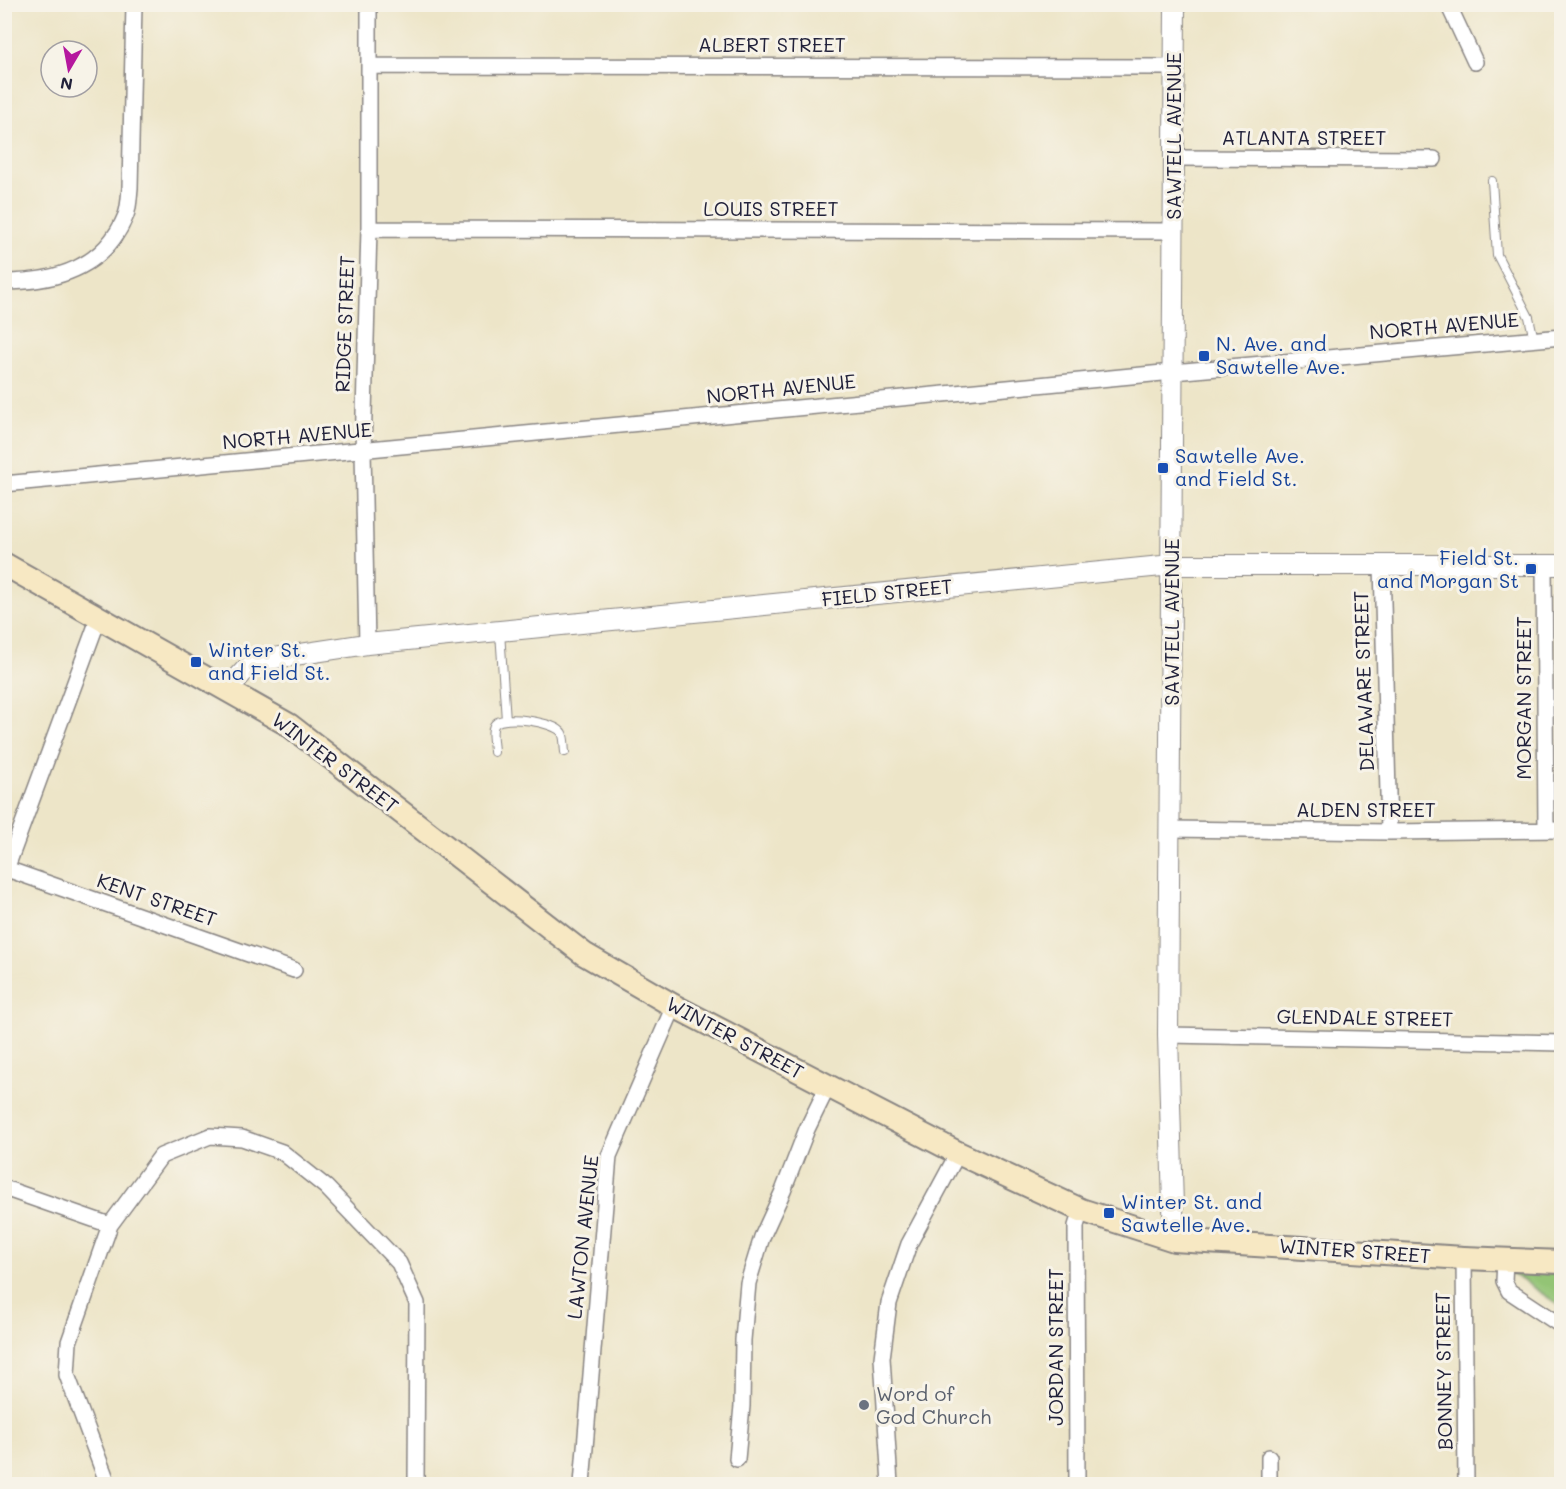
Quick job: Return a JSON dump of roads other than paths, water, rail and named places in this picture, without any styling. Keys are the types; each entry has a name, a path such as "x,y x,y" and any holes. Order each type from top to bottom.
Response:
{"main road":[{"name":"WINTER STREET","path":"4,564 289,725 584,954 674,1006 958,1153 1081,1210 1174,1240 1562,1262"}],"street":[{"path":"4,282 45,279 68,273 85,265 116,236 127,213 130,188 134,4"},
{"name":"RIDGE STREET","path":"367,644 363,451 369,229 369,4"},
{"name":"SAWTELL AVENUE","path":"1174,4 1168,1035 1174,1240"},
{"path":"1448,4 1474,62"},
{"name":"ALBERT STREET","path":"369,66 1174,67"},
{"name":"ATLANTA STREET","path":"1174,158 1434,159"},
{"name":"LOUIS STREET","path":"369,229 1174,231"},
{"name":"NORTH AVENUE","path":"4,484 1562,337"},
{"name":"DELAWARE STREET","path":"1382,564 1389,832"},
{"name":"FIELD STREET","path":"227,690 246,669 261,660 367,644 1172,565 1553,565"},
{"name":"MORGAN STREET","path":"1553,565 1554,830"},
{"path":"6,872 99,617"},
{"name":"ALDEN STREET","path":"1170,829 1389,832 1554,830"},
{"name":"KENT STREET","path":"6,872 294,970"},
{"name":"LAWTON AVENUE","path":"582,1485 609,1156 674,1006"},
{"name":"GLENDALE STREET","path":"1168,1035 1562,1043"},
{"path":"737,1459 748,1283 762,1237 828,1086"},
{"path":"108,1485 67,1376 69,1342 110,1224 160,1156 210,1136 242,1138 282,1152 326,1187 399,1263 417,1303 416,1485"},
{"path":"890,1485 882,1358 889,1303 909,1244 958,1153"},
{"path":"4,1188 110,1224"},
{"name":"JORDAN STREET","path":"1077,1485 1076,1226 1081,1210"},
{"name":"BONNEY STREET","path":"1464,1258 1466,1485"},
{"path":"1504,1260 1504,1281 1509,1291 1562,1326"},
{"path":"1269,1457 1269,1485"}],"lane":[{"path":"1492,181 1497,255 1529,317 1534,340"},
{"path":"500,631 506,720"},
{"path":"494,752 492,730 500,721 506,720 551,724 563,734 565,752"}],"place":[{"name":"N. Ave. and Sawtelle Ave.","path":"1204,356"},
{"name":"Sawtelle Ave. and Field St.","path":"1163,468"},
{"name":"Field St. and Morgan St","path":"1531,569"},
{"name":"Winter St. and Field St.","path":"196,662"},
{"name":"Winter St. and Sawtelle Ave.","path":"1109,1213"},
{"name":"Word of God Church","path":"864,1405"}]}
